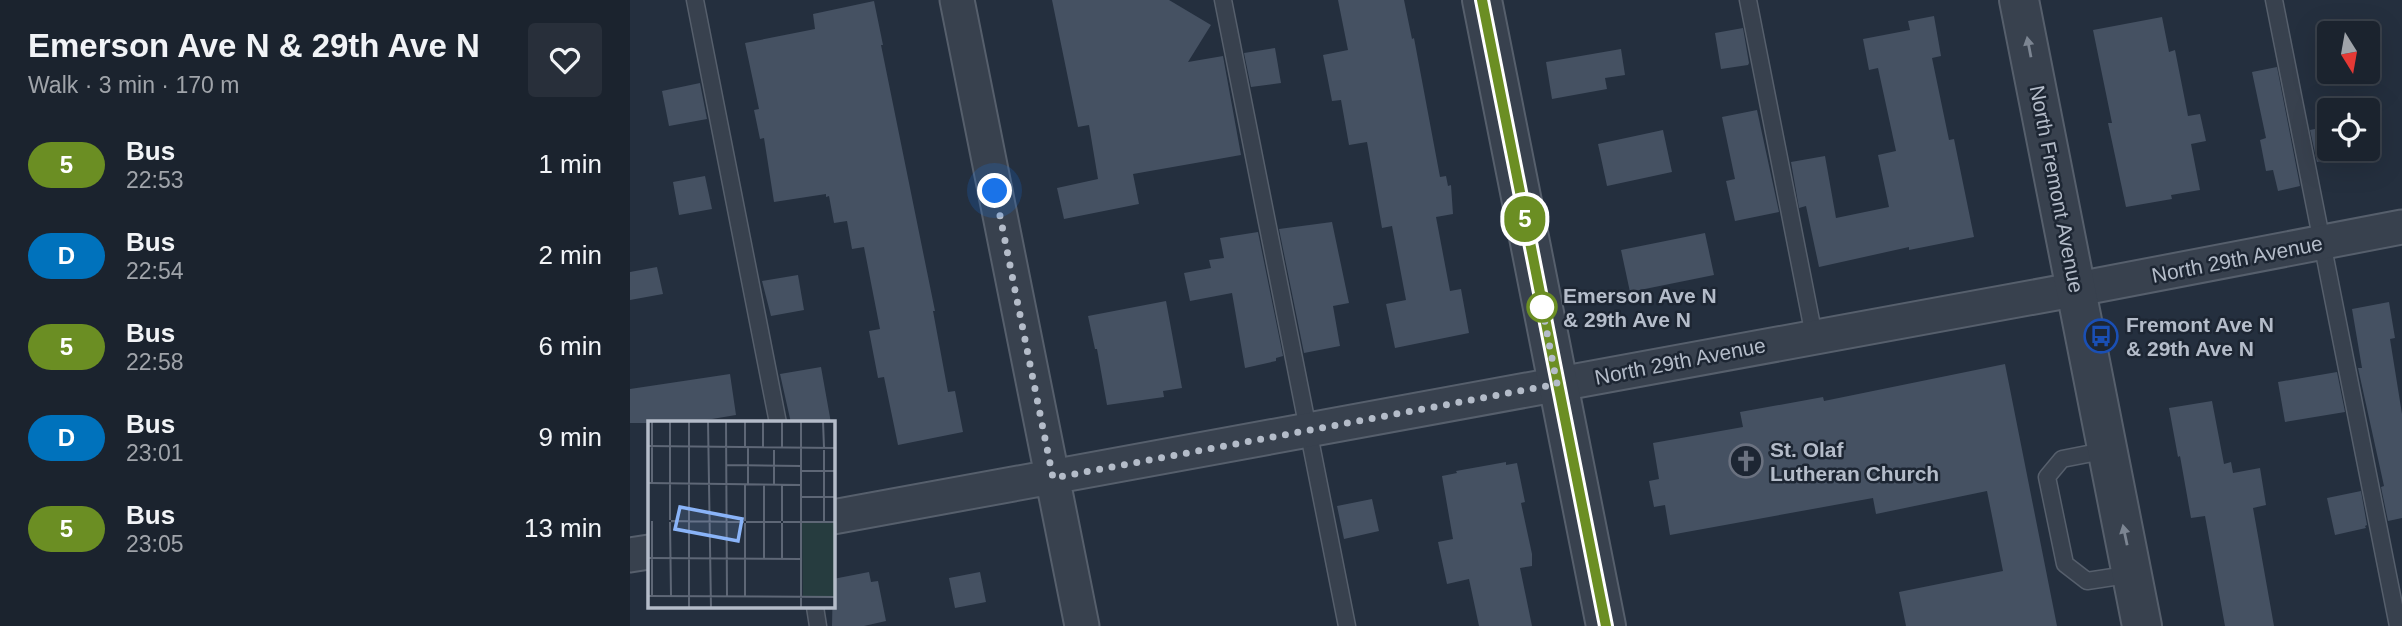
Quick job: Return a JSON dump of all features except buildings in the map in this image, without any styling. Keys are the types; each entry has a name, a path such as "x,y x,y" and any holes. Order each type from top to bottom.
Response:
{"street":[{"path":"957,0 1082,626"},
{"path":"1482,0 1606,626"},
{"name":"North Fremont Avenue","path":"2020,0 2142,626"},
{"name":"North 29th Avenue","path":"835,517 2402,227"},
{"path":"630,555 648,552"}],"lane":[{"path":"695,0 778,421"},
{"path":"1223,0 1347,626"},
{"path":"1748,0 1814,336"},
{"path":"2274,0 2398,626"},
{"path":"2108,450 2062,459 2047,477 2065,564 2087,581 2133,574"},
{"path":"814,608 818,626"}],"bus line":[{"name":"5","path":"1482,0 1606,626"}],"place":[{"name":"Emerson Ave N & 29th Ave N","path":"1542,307"},
{"name":"Fremont Ave N & 29th Ave N","path":"2101,336"},
{"name":"St. Olaf Lutheran Church","path":"1746,461"}],"route":[{"path":"995,191 1053,478 1557,384 1542,307"}]}
